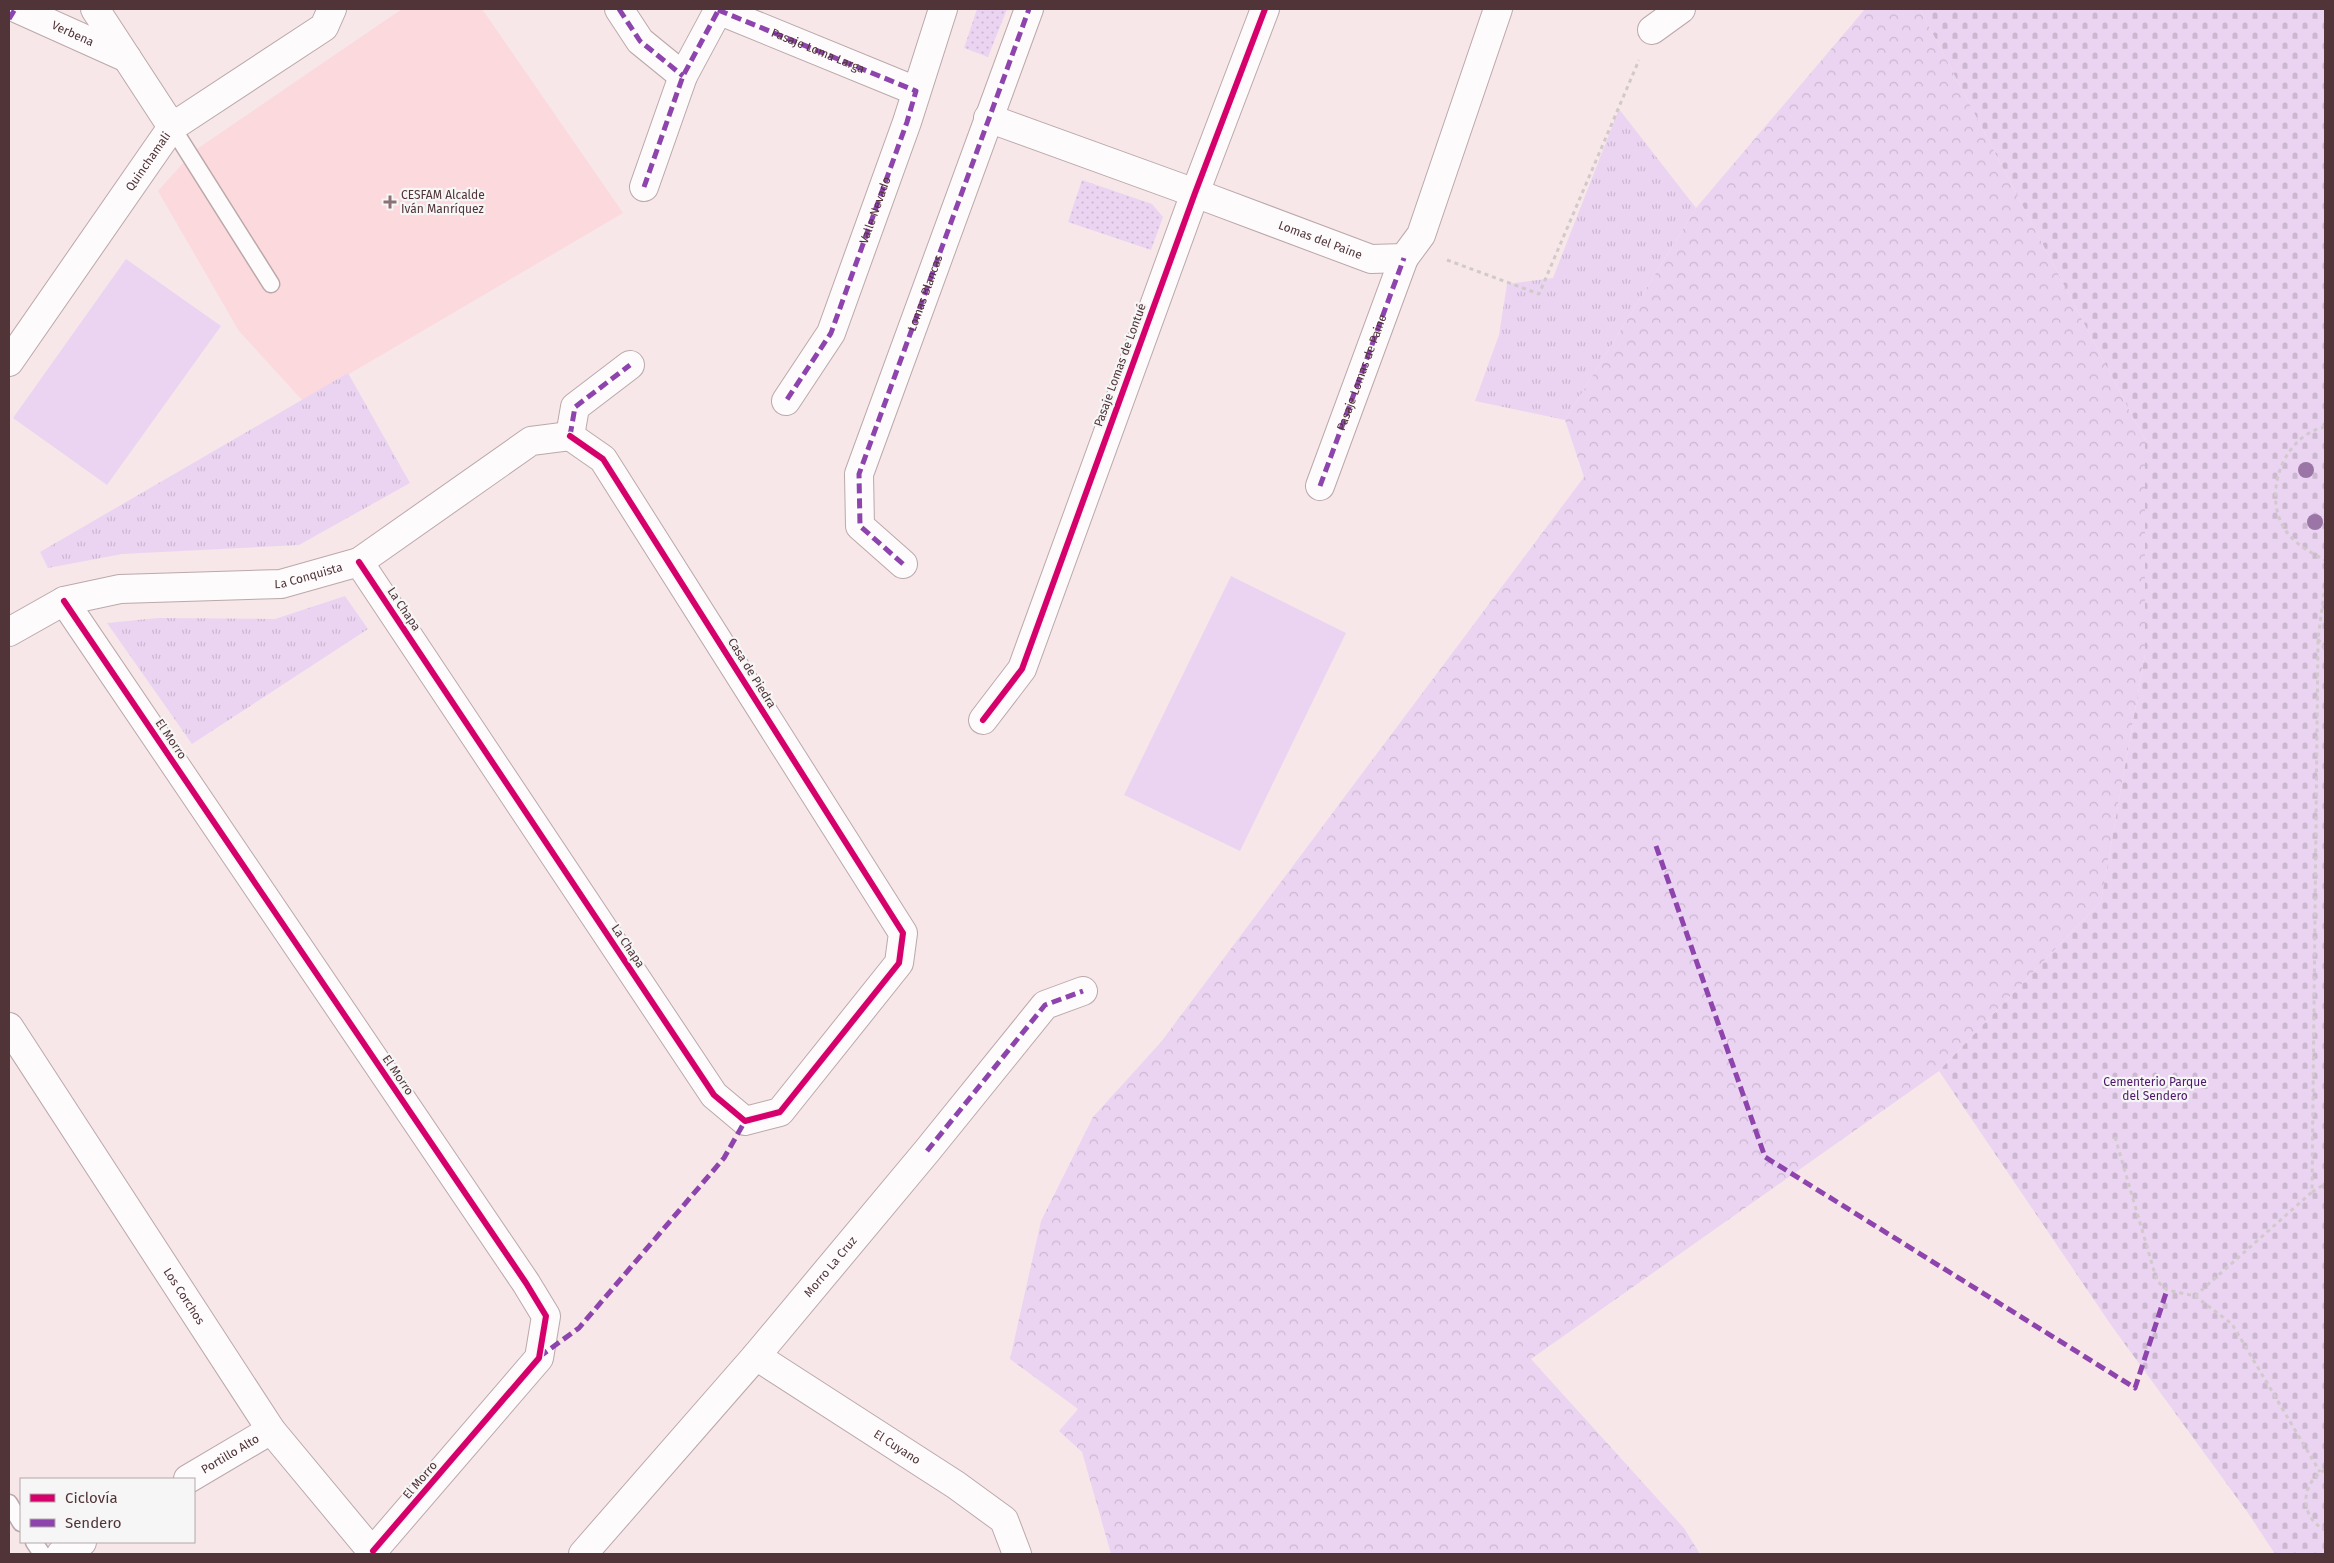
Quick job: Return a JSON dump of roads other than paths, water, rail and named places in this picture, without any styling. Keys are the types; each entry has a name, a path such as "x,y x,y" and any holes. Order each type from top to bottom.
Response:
{"street":[{"path":"9,19 17,9"},
{"name":"Verbena","path":"17,9 127,58"},
{"name":"Verbena","path":"95,9 172,127"},
{"name":"Quinchamali","path":"9,362 172,127 324,27 332,9"},
{"path":"619,9 640,41 683,76"},
{"name":"Pasaje Loma Larga","path":"644,187 683,76 718,9 916,90"},
{"name":"Valle Nevado","path":"786,401 831,333 908,122 916,90 943,9"},
{"name":"Lomas Blancas","path":"903,564 860,526 858,474 1029,9"},
{"name":"Pasaje Lomas de Lontué","path":"983,720 1022,669 1195,192 1265,9"},
{"path":"1404,258 1421,235 1498,9"},
{"path":"1652,30 1681,9"},
{"name":"Lomas del Paine","path":"988,118 1195,192 1371,260 1404,258"},
{"name":"Pasaje Lomas de Paine","path":"1320,486 1404,258"},
{"path":"570,436 575,407 630,365"},
{"name":"La Conquista","path":"9,632 64,601 120,589 281,584 359,562 531,441 570,436"},
{"name":"Casa de Piedra","path":"570,436 602,459 903,933"},
{"name":"La Chapa","path":"359,562 714,1095 745,1121 780,1112 899,963 903,933"},
{"name":"El Morro","path":"64,601 521,1275 546,1316 538,1358 374,1553"},
{"name":"Morro La Cruz","path":"583,1554 756,1356 1045,1006 1083,990"},
{"name":"Los Corchos","path":"9,1026 272,1430 374,1553"},
{"name":"El Cuyano","path":"756,1356 956,1485 1004,1520 1018,1554"},
{"name":"Portillo Alto","path":"190,1478 272,1430"},
{"path":"61,1554 80,1543"}],"lane":[{"path":"172,127 271,284"},
{"path":"9,1504 20,1521"},
{"path":"35,1543 42,1554"}],"place":[{"name":"CESFAM Alcalde Iván Manríquez","path":"390,202"}],"park label":[{"name":"Cementerio Parque del Sendero","path":"2155,1089"}]}
